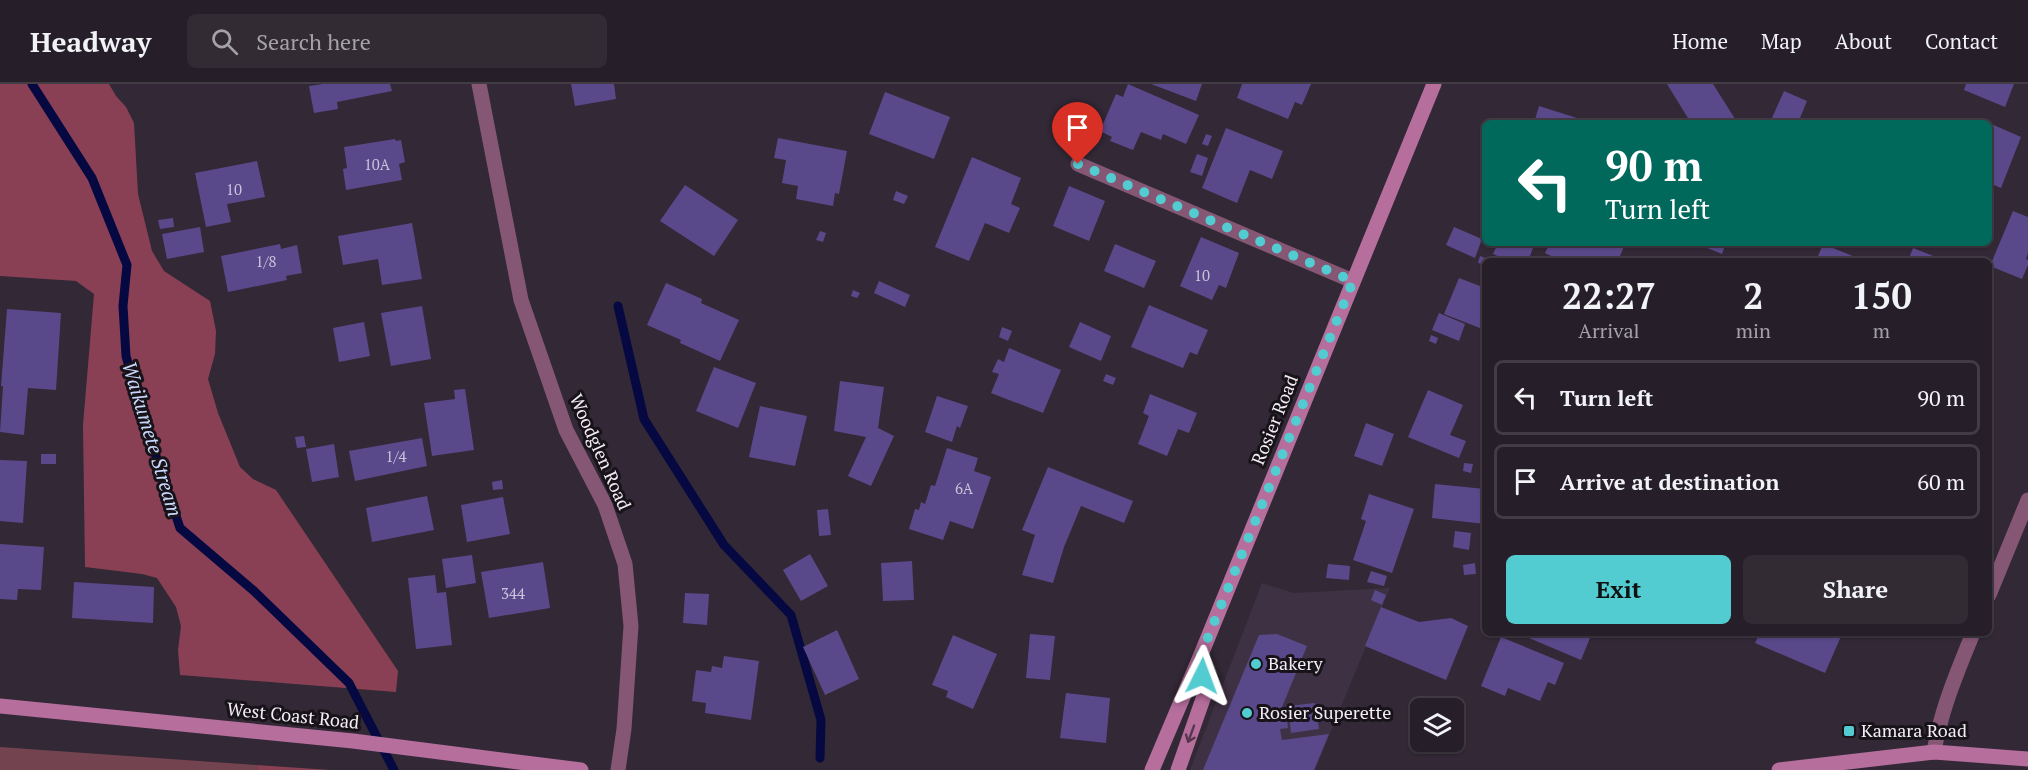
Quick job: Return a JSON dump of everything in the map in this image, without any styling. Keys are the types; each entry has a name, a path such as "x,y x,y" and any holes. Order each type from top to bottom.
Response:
{"main road":[{"name":"Rosier Road","path":"1152,770 1434,84"},
{"path":"1178,770 1204,696 1200,657"},
{"name":"West Coast Road","path":"0,706 353,741 581,770"},
{"path":"1779,770 1934,752 2028,759"}],"street":[{"name":"Woodglen Road","path":"479,84 521,300 566,430 605,505 625,564 631,626 624,729 618,770"},
{"path":"1078,164 1353,281"},
{"path":"1992,588 2028,500"},
{"path":"1934,752 1946,699 1972,636"}],"shaded area":[{"path":"0,84 109,84 126,107 134,123 138,194 152,251 164,271 210,301 216,331 215,354 208,379 218,413 240,467 253,479 276,490 398,671 396,692 180,675 178,650 181,626 176,607 157,578 85,567 83,425 94,294 76,281 0,276"},
{"path":"1262,583 1293,593 1390,588 1315,770 1190,770"},
{"path":"0,747 256,765 258,770 0,770"},
{"path":"256,765 331,770 258,770"}],"building":[{"path":"390,84 392,91 337,102 338,109 314,113 309,86"},
{"path":"571,84 614,84 616,99 575,106"},
{"path":"1128,84 1199,115 1186,144 1163,134 1161,140 1141,132 1133,150 1110,141 1112,137 1100,131 1116,94 1123,97"},
{"path":"1151,84 1202,84 1196,101"},
{"path":"1242,84 1311,84 1302,105 1295,102 1288,119 1237,98"},
{"path":"1667,84 1713,84 1736,120 1689,120"},
{"path":"1966,84 2014,84 2005,107 1964,90"},
{"path":"1784,91 1807,101 1799,120 1772,118"},
{"path":"885,92 950,117 934,159 869,134"},
{"path":"1539,106 1577,118 1577,120 1535,120"},
{"path":"1992,124 2021,137 2001,188 1992,184"},
{"path":"1226,128 1283,151 1272,179 1250,170 1237,203 1202,188"},
{"path":"1206,134 1212,136 1208,146 1202,144"},
{"path":"778,138 847,151 839,194 835,193 833,206 796,199 798,186 782,183 786,160 774,158"},
{"path":"395,139 396,141 401,140 405,162 399,164 402,180 346,190 343,169 347,168 344,147"},
{"path":"1197,154 1208,158 1202,176 1190,172"},
{"path":"972,157 1021,178 1011,204 1020,208 1009,233 985,223 969,261 935,247"},
{"path":"257,161 265,197 227,204 231,222 206,227 195,173"},
{"path":"685,185 738,220 714,256 660,221"},
{"path":"1069,186 1105,201 1089,241 1053,226"},
{"path":"896,191 908,196 904,204 893,200"},
{"path":"2013,211 2028,217 2026,259 2028,265 2022,279 1992,267 1992,261"},
{"path":"173,218 174,227 160,229 158,220"},
{"path":"412,223 422,279 382,285 378,259 343,265 338,236"},
{"path":"200,227 204,252 167,259 162,234"},
{"path":"1454,227 1482,239 1475,258 1446,245"},
{"path":"820,231 826,233 823,242 816,240"},
{"path":"1201,237 1239,253 1226,288 1219,285 1212,300 1180,286"},
{"path":"280,244 281,249 297,245 302,273 286,276 287,280 228,292 221,256"},
{"path":"1115,244 1156,261 1144,288 1104,271"},
{"path":"1497,246 1534,246 1529,258 1502,258 1493,254"},
{"path":"1548,246 1624,246 1619,258 1555,258 1545,253"},
{"path":"1702,246 1725,246 1722,254"},
{"path":"1822,246 1828,246 1858,258 1817,258"},
{"path":"1913,248 1938,258 1909,258"},
{"path":"1480,256 1485,258 1482,258 1482,264 1478,263"},
{"path":"1459,278 1480,286 1482,281 1482,329 1444,314"},
{"path":"879,281 910,295 905,307 874,293"},
{"path":"666,283 702,299 701,303 739,320 720,361 647,325"},
{"path":"853,290 860,293 857,298 851,296"},
{"path":"1149,305 1208,330 1197,355 1190,352 1183,368 1131,347"},
{"path":"422,306 431,359 391,366 381,313"},
{"path":"7,309 61,313 56,390 28,388 24,435 0,432"},
{"path":"1439,313 1465,324 1459,341 1432,330"},
{"path":"364,322 370,356 339,362 333,328"},
{"path":"1080,322 1111,336 1101,361 1069,347"},
{"path":"1002,327 1012,331 1008,341 999,337"},
{"path":"1431,335 1438,338 1436,344 1429,341"},
{"path":"1009,348 1061,370 1043,413 991,393 999,374 992,372 998,359 1004,362"},
{"path":"714,367 756,383 738,428 696,411"},
{"path":"1106,374 1116,378 1113,385 1103,381"},
{"path":"840,381 884,387 878,428 894,436 871,486 848,476 866,437 834,431"},
{"path":"465,389 474,450 432,456 424,403 455,399 454,390"},
{"path":"1428,390 1463,405 1450,435 1466,441 1459,458 1408,437"},
{"path":"1150,394 1197,413 1189,433 1178,429 1167,456 1138,444 1149,416 1143,413"},
{"path":"937,396 968,406 960,428 957,426 952,442 925,432"},
{"path":"760,406 807,416 795,466 749,457"},
{"path":"1366,423 1394,434 1382,466 1354,456"},
{"path":"304,436 306,447 297,448 295,437"},
{"path":"422,438 427,466 355,481 349,451"},
{"path":"334,444 339,477 312,482 306,449"},
{"path":"947,448 978,458 974,471 991,477 973,529 950,521 943,540 909,529 915,509 919,510 921,502 925,504 931,485 935,486"},
{"path":"41,454 56,454 56,464 41,464"},
{"path":"0,460 27,461 23,523 0,521"},
{"path":"1464,463 1473,464 1471,473 1463,471"},
{"path":"1048,467 1133,501 1124,523 1081,506 1064,547 1053,583 1022,575 1035,535 1022,530"},
{"path":"502,480 503,489 493,490 492,482"},
{"path":"1435,484 1482,489 1482,524 1432,518"},
{"path":"1369,494 1414,509 1392,573 1353,560 1366,521 1361,519"},
{"path":"427,496 434,530 372,542 366,508"},
{"path":"503,497 510,534 467,542 461,505"},
{"path":"828,509 831,535 819,536 817,510"},
{"path":"1455,531 1471,533 1469,550 1453,547"},
{"path":"0,544 44,547 41,590 18,589 17,600 0,599"},
{"path":"810,554 828,586 801,601 783,570"},
{"path":"472,555 476,583 446,588 442,559"},
{"path":"912,561 914,600 883,601 881,563"},
{"path":"543,562 550,608 489,618 481,572"},
{"path":"1475,563 1476,574 1464,575 1463,565"},
{"path":"1328,564 1350,566 1349,580 1326,578"},
{"path":"1371,571 1387,576 1384,586 1367,582"},
{"path":"435,575 437,593 446,592 452,645 416,649 408,578"},
{"path":"74,582 154,587 153,623 72,618"},
{"path":"1375,590 1386,595 1382,605 1371,600"},
{"path":"685,593 709,594 707,625 683,623"},
{"path":"1381,607 1419,622 1451,618 1468,626 1446,680 1365,646"},
{"path":"837,630 859,679 825,695 803,647"},
{"path":"1030,634 1055,636 1050,680 1026,678"},
{"path":"1277,634 1307,646 1280,712 1286,711 1288,728 1280,729 1282,740 1329,734 1314,770 1203,770 1259,635"},
{"path":"953,635 997,654 973,709 946,697 948,691 932,685"},
{"path":"1530,636 1591,636 1581,660 1529,638"},
{"path":"1758,636 1841,636 1825,673 1755,643"},
{"path":"1501,637 1564,663 1555,685 1548,682 1540,701 1508,688 1505,696 1481,686"},
{"path":"724,656 759,661 751,720 705,713 706,703 692,701 696,670 711,672 712,666 722,668"},
{"path":"1066,693 1110,698 1106,743 1060,738"},
{"path":"1315,703 1319,729 1291,733 1288,706"}],"waterway":[{"name":"Waikumete Stream","path":"32,84 92,178 127,265 123,306 126,356 144,420 180,528 254,591 349,683 394,770"},
{"path":"618,306 644,419 724,545 791,615 821,720 820,758"}],"place":[{"name":"Bakery","path":"1256,664"},
{"name":"Rosier Superette","path":"1247,713"},
{"name":"Kamara Road","path":"1849,731"}],"route":[{"path":"1078,164 1353,281 1200,657 1202,676"}]}
